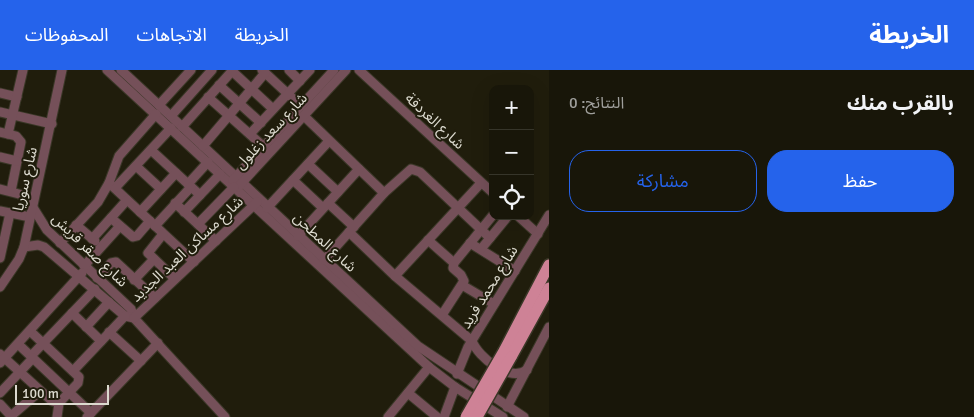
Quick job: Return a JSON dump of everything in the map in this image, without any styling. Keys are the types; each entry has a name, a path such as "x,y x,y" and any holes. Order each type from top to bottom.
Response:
{"main road":[{"path":"477,417 549,265"},
{"path":"466,417 549,288"}],"street":[{"path":"11,191 21,142 16,136 4,133 12,115 23,70"},
{"name":"شارع سوريا","path":"1,283 16,265 24,247 52,124 61,70"},
{"name":"شارع المطحن","path":"107,70 157,109 171,116 203,146 236,184 429,367 455,387 502,417"},
{"name":"شارع المطحن","path":"121,70 157,109 171,128 220,174 236,184"},
{"path":"111,186 118,156 191,70"},
{"path":"171,116 212,70"},
{"path":"288,70 300,81"},
{"path":"250,134 310,70"},
{"name":"شارع سعد زغلول","path":"236,184 264,146 334,70"},
{"name":"شارع سعد زغلول","path":"236,184 304,116 346,70"},
{"name":"شارع الغردقة","path":"359,70 489,189"},
{"path":"182,127 232,71 273,110"},
{"path":"203,146 251,89 263,71 301,106"},
{"path":"179,83 191,94 205,100 229,116 264,146"},
{"path":"219,85 261,123"},
{"path":"0,93 17,96"},
{"path":"0,112 52,124"},
{"path":"304,116 384,193"},
{"path":"60,243 111,186 136,166 171,128"},
{"path":"267,208 329,141"},
{"path":"151,150 200,195"},
{"path":"0,157 18,161"},
{"path":"111,218 130,236 135,237 176,203 208,162"},
{"path":"308,164 338,192"},
{"path":"136,166 161,189"},
{"path":"298,236 359,169"},
{"path":"324,260 384,193 406,172 416,170 490,238"},
{"path":"140,212 176,173"},
{"path":"184,212 220,174"},
{"path":"293,180 326,206 395,276 472,341 480,354 506,372 516,374 527,370"},
{"path":"395,276 481,182"},
{"path":"198,224 236,184"},
{"path":"111,186 194,262"},
{"name":"شارع صقر قريش","path":"0,188 19,194 33,205 41,222 60,243 132,309 129,317"},
{"path":"92,238 127,200"},
{"path":"176,203 216,241"},
{"name":"شارع المطحن","path":"256,203 267,208 418,346 457,374 524,417"},
{"name":"شارع مساكن العبد الجديد","path":"73,371 109,332 155,298 256,203"},
{"path":"0,211 30,217"},
{"path":"10,213 2,238 0,260 16,265"},
{"name":"شارع محمد فريد","path":"457,374 459,365 472,341 549,215"},
{"path":"442,315 462,284 463,278 453,268 454,263 489,220"},
{"path":"481,249 505,220"},
{"path":"522,220 538,234"},
{"path":"76,224 101,247"},
{"path":"59,403 52,401 2,358 18,344 79,276 120,226"},
{"path":"163,234 148,251 175,279"},
{"path":"428,240 454,263"},
{"path":"470,243 515,271"},
{"name":"شارع صقر قريش","path":"24,247 38,245 44,247 129,317 158,344 225,417"},
{"path":"134,280 154,259"},
{"path":"97,278 114,262 155,298"},
{"path":"462,284 494,304"},
{"path":"0,394 43,343 95,289"},
{"path":"86,327 109,302"},
{"path":"72,314 101,341"},
{"path":"507,407 549,327"},
{"path":"30,330 73,371 79,380 59,403 57,417"},
{"path":"109,332 140,361"},
{"path":"18,344 69,392 89,415 158,344"},
{"path":"388,417 429,367"},
{"path":"444,417 455,387"},
{"path":"0,404 11,417 40,390"},
{"path":"408,393 437,417"}]}
